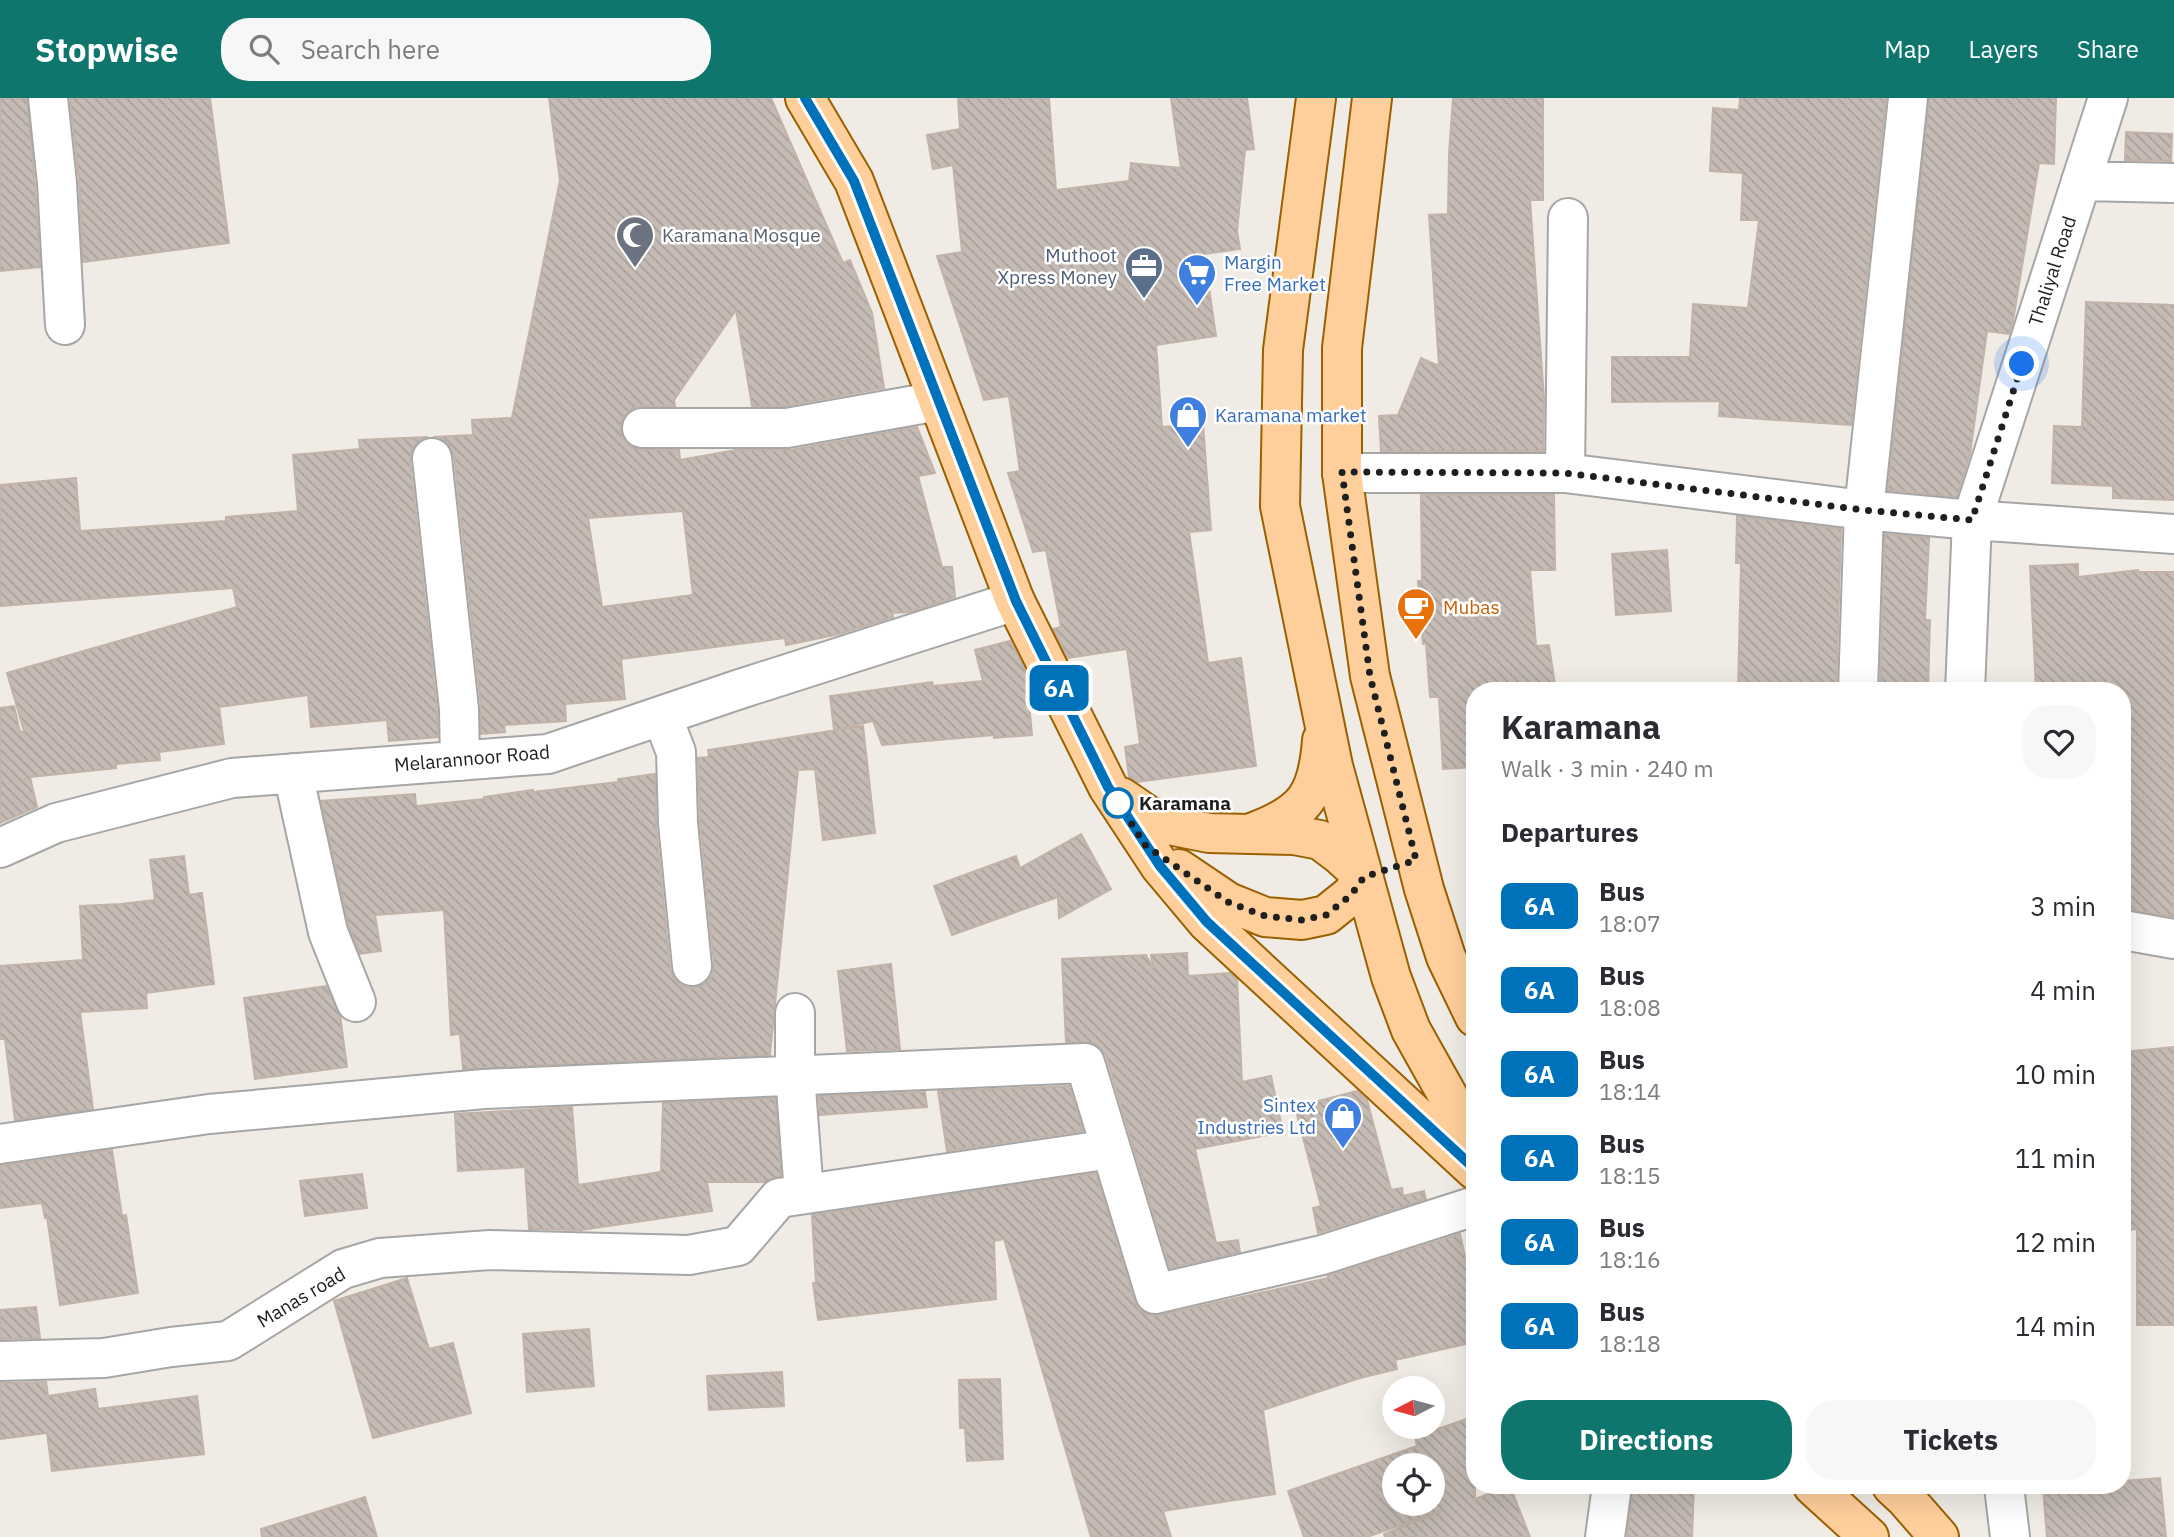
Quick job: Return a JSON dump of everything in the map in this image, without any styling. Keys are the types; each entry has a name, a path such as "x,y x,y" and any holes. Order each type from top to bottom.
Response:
{"main road":[{"path":"805,98 854,181 1016,601 1108,787 1160,866 1207,922 1466,1162"},
{"path":"1316,98 1283,349 1280,506 1339,790 1391,977 1411,1030 1466,1127"},
{"path":"1372,98 1342,348 1342,472 1370,676 1416,860 1446,957 1466,998"},
{"path":"1252,833 1282,821 1302,805 1320,768 1323,720"},
{"path":"1108,787 1158,823 1209,833 1294,835 1320,840 1364,877"},
{"path":"1146,846 1228,902 1265,916 1302,920 1326,915 1351,895 1364,877 1416,860"},
{"path":"1822,1494 1869,1537"},
{"path":"1901,1494 1939,1537"}],"street":[{"path":"48,98 57,183 65,325"},
{"path":"1858,682 1864,510 1908,98"},
{"name":"Thaliyal Road","path":"1965,682 1972,520 2108,98"},
{"path":"2081,181 2174,183"},
{"path":"1565,473 1568,218"},
{"path":"642,428 787,428 938,401"},
{"path":"432,458 459,709 460,761"},
{"path":"1342,472 1565,473 1864,510 2174,534"},
{"name":"Melarannoor Road","path":"0,848 56,823 232,778 548,754 1016,601"},
{"path":"662,716 677,752 678,823 692,966"},
{"path":"293,773 328,932 356,1002"},
{"path":"2131,931 2174,939"},
{"path":"795,1013 795,1075 804,1194"},
{"path":"0,1144 209,1114 484,1089 1085,1063 1155,1294 1322,1255 1466,1209"},
{"name":"Manas road","path":"0,1361 104,1358 228,1341 343,1269 380,1258 490,1250 689,1255 738,1246 779,1198 1111,1149"},
{"path":"1605,1537 1611,1494"},
{"path":"2005,1494 2010,1537"}],"building":[{"path":"0,98 27,98 40,267 0,271"},
{"path":"70,98 210,98 229,243 83,262 79,181"},
{"path":"549,98 771,98 843,263 850,260 872,313 884,388 785,406 752,406 736,310 674,400 675,406 642,406 631,409 623,418 620,427 623,438 631,447 641,450 679,450 680,460 736,450 791,450 917,427 935,473 918,476 942,567 952,567 955,597 910,612 892,613 893,617 839,634 786,645 785,638 621,659 625,699 565,704 566,721 504,725 505,732 481,734 481,707 454,456 449,445 441,438 433,437 473,435 472,420 512,418 560,180","holes":["683,511 693,595 602,607 588,518"]},
{"path":"958,98 1049,98 1056,190 1129,181 1131,163 1181,168 1171,98 1247,98 1254,149 1245,150 1237,231 1240,249 1204,254 1216,336 1156,345 1162,427 1203,424 1211,530 1189,532 1208,663 1241,658 1256,766 1137,782 1129,777 1125,747 1140,744 1127,649 1068,658 1053,629 1061,627 1046,550 1033,552 1008,473 1020,471 1009,396 984,400 937,256 962,252 953,165 933,169 927,135 960,129"},
{"path":"1453,98 1543,98 1543,200 1530,200 1544,399 1543,451 1381,451 1379,416 1398,415 1421,358 1439,366 1429,215 1448,214"},
{"path":"1740,98 1886,98 1851,425 1719,416 1720,401 1612,402 1612,357 1690,357 1693,304 1748,308 1759,220 1741,220 1743,173 1710,171 1713,108 1739,110"},
{"path":"1929,98 2056,98 2054,164 2039,163 2009,334 1987,331 1970,454 1957,497 1888,490"},
{"path":"2126,132 2172,134 2171,161 2125,160"},
{"path":"2086,302 2174,305 2174,500 2113,498 2113,486 2052,483 2054,426 2082,427"},
{"path":"428,437 419,441 412,449 410,460 438,737 389,741 387,720 311,727 308,695 219,707 224,744 159,752 160,760 116,764 116,768 30,777 37,807 0,823 0,708 14,706 20,732 24,731 7,673 237,607 233,588 0,606 0,485 76,478 80,531 226,521 226,517 298,511 293,455 360,449 359,440"},
{"path":"1421,495 1554,495 1555,570 1530,570 1536,646 1549,645 1555,682 1466,682 1466,768 1443,769 1439,697 1430,697 1426,643 1423,644 1418,581 1422,581"},
{"path":"1737,516 1841,529 1836,682 1738,682 1741,563 1736,563"},
{"path":"1885,534 1929,538 1925,620 1930,620 1928,682 1880,682"},
{"path":"1667,550 1671,611 1616,615 1612,554"},
{"path":"2078,564 2078,577 2138,570 2174,572 2174,917 2131,910 2131,682 2036,682 2030,566"},
{"path":"1010,641 1026,671 1032,735 994,738 994,735 882,745 873,721 834,730 830,696 932,682 933,686 983,681 975,650"},
{"path":"863,726 875,833 823,840 815,769 798,770 770,1055 463,1069 460,1034 451,1035 444,910 375,915 381,951 360,954 349,926 321,801 415,794 416,806 618,782 618,779 655,774 656,825 670,968 674,978 682,986 693,988 704,984 712,976 714,964 700,822 698,758 709,757 708,750"},
{"path":"1081,834 1111,889 1059,918 1058,897 952,935 934,886 1016,856 1020,868"},
{"path":"184,856 189,895 202,893 214,984 146,993 147,1008 80,1012 93,1109 15,1120 5,1039 0,1039 0,966 83,960 80,906 155,900 150,860"},
{"path":"1187,953 1188,976 1230,973 1237,979 1242,1082 1271,1076 1283,1132 1195,1149 1216,1243 1238,1240 1240,1252 1170,1268 1106,1056 1101,1048 1093,1043 1066,1042 1062,959 1146,955 1153,968 1151,955"},
{"path":"891,964 900,1049 847,1051 838,971"},
{"path":"326,986 340,1015 347,1067 255,1079 244,998"},
{"path":"2174,1047 2174,1325 2137,1325 2137,1229 2131,1229 2131,1051"},
{"path":"1069,1086 1083,1131 947,1151 938,1091"},
{"path":"1357,1091 1367,1100 1391,1190 1402,1188 1403,1196 1424,1191 1426,1199 1318,1233 1313,1208 1321,1206 1295,1107"},
{"path":"925,1092 927,1107 820,1115 819,1096"},
{"path":"775,1098 781,1176 766,1182 707,1182 712,1211 581,1230 529,1229 525,1167 458,1171 455,1114 572,1107 578,1185 661,1172 663,1103"},
{"path":"112,1150 122,1216 126,1215 138,1293 60,1305 47,1217 45,1218 42,1203 0,1208 0,1166"},
{"path":"1096,1173 1134,1300 1139,1309 1149,1315 1160,1315 1328,1278 1460,1234 1466,1261 1466,1344 1395,1360 1397,1369 1360,1378 1263,1410 1275,1494 1163,1511 1171,1537 1091,1537 1004,1239 994,1241 996,1299 818,1320 813,1283 816,1283 812,1215"},
{"path":"362,1174 367,1208 305,1216 300,1181"},
{"path":"407,1278 429,1349 453,1343 471,1413 373,1438 334,1301"},
{"path":"36,1307 40,1338 0,1339 0,1310"},
{"path":"589,1329 594,1386 527,1392 523,1334"},
{"path":"782,1372 784,1406 709,1410 707,1376"},
{"path":"1000,1379 1003,1459 967,1461 965,1428 960,1428 959,1380"},
{"path":"46,1382 48,1396 95,1389 98,1409 197,1396 204,1454 52,1471 47,1433 0,1439 0,1383"},
{"path":"1466,1419 1466,1494 1475,1494 1475,1499 1488,1494 1513,1494 1530,1537 1385,1537 1384,1534 1429,1516 1445,1516 1445,1453 1397,1453 1417,1446 1415,1439 1445,1439 1446,1426"},
{"path":"1382,1458 1382,1516 1427,1516 1367,1537 1304,1537 1288,1491"},
{"path":"2160,1478 2166,1537 2047,1537 2043,1494 2131,1494 2131,1480"},
{"path":"1632,1494 1694,1494 1692,1537 1627,1537"},
{"path":"365,1497 377,1537 262,1537 261,1529"}],"bus line":[{"name":"6A","path":"805,98 854,181 1016,601 1108,787 1160,866 1207,922 1466,1161"}],"place":[{"name":"Karamana Mosque","path":"635,269"},
{"name":"Muthoot Xpress Money","path":"1144,300"},
{"name":"Margin Free Market","path":"1197,307"},
{"name":"Karamana market","path":"1188,449"},
{"name":"Mubas","path":"1416,641"},
{"name":"Karamana","path":"1118,803"},
{"name":"Sintex Industries Ltd","path":"1343,1150"}],"route":[{"path":"1118,803 1146,846 1228,902 1265,916 1302,920 1326,915 1351,895 1364,877 1416,860 1370,676 1342,472 1565,473 1864,510 1972,520 2022,364"}]}
